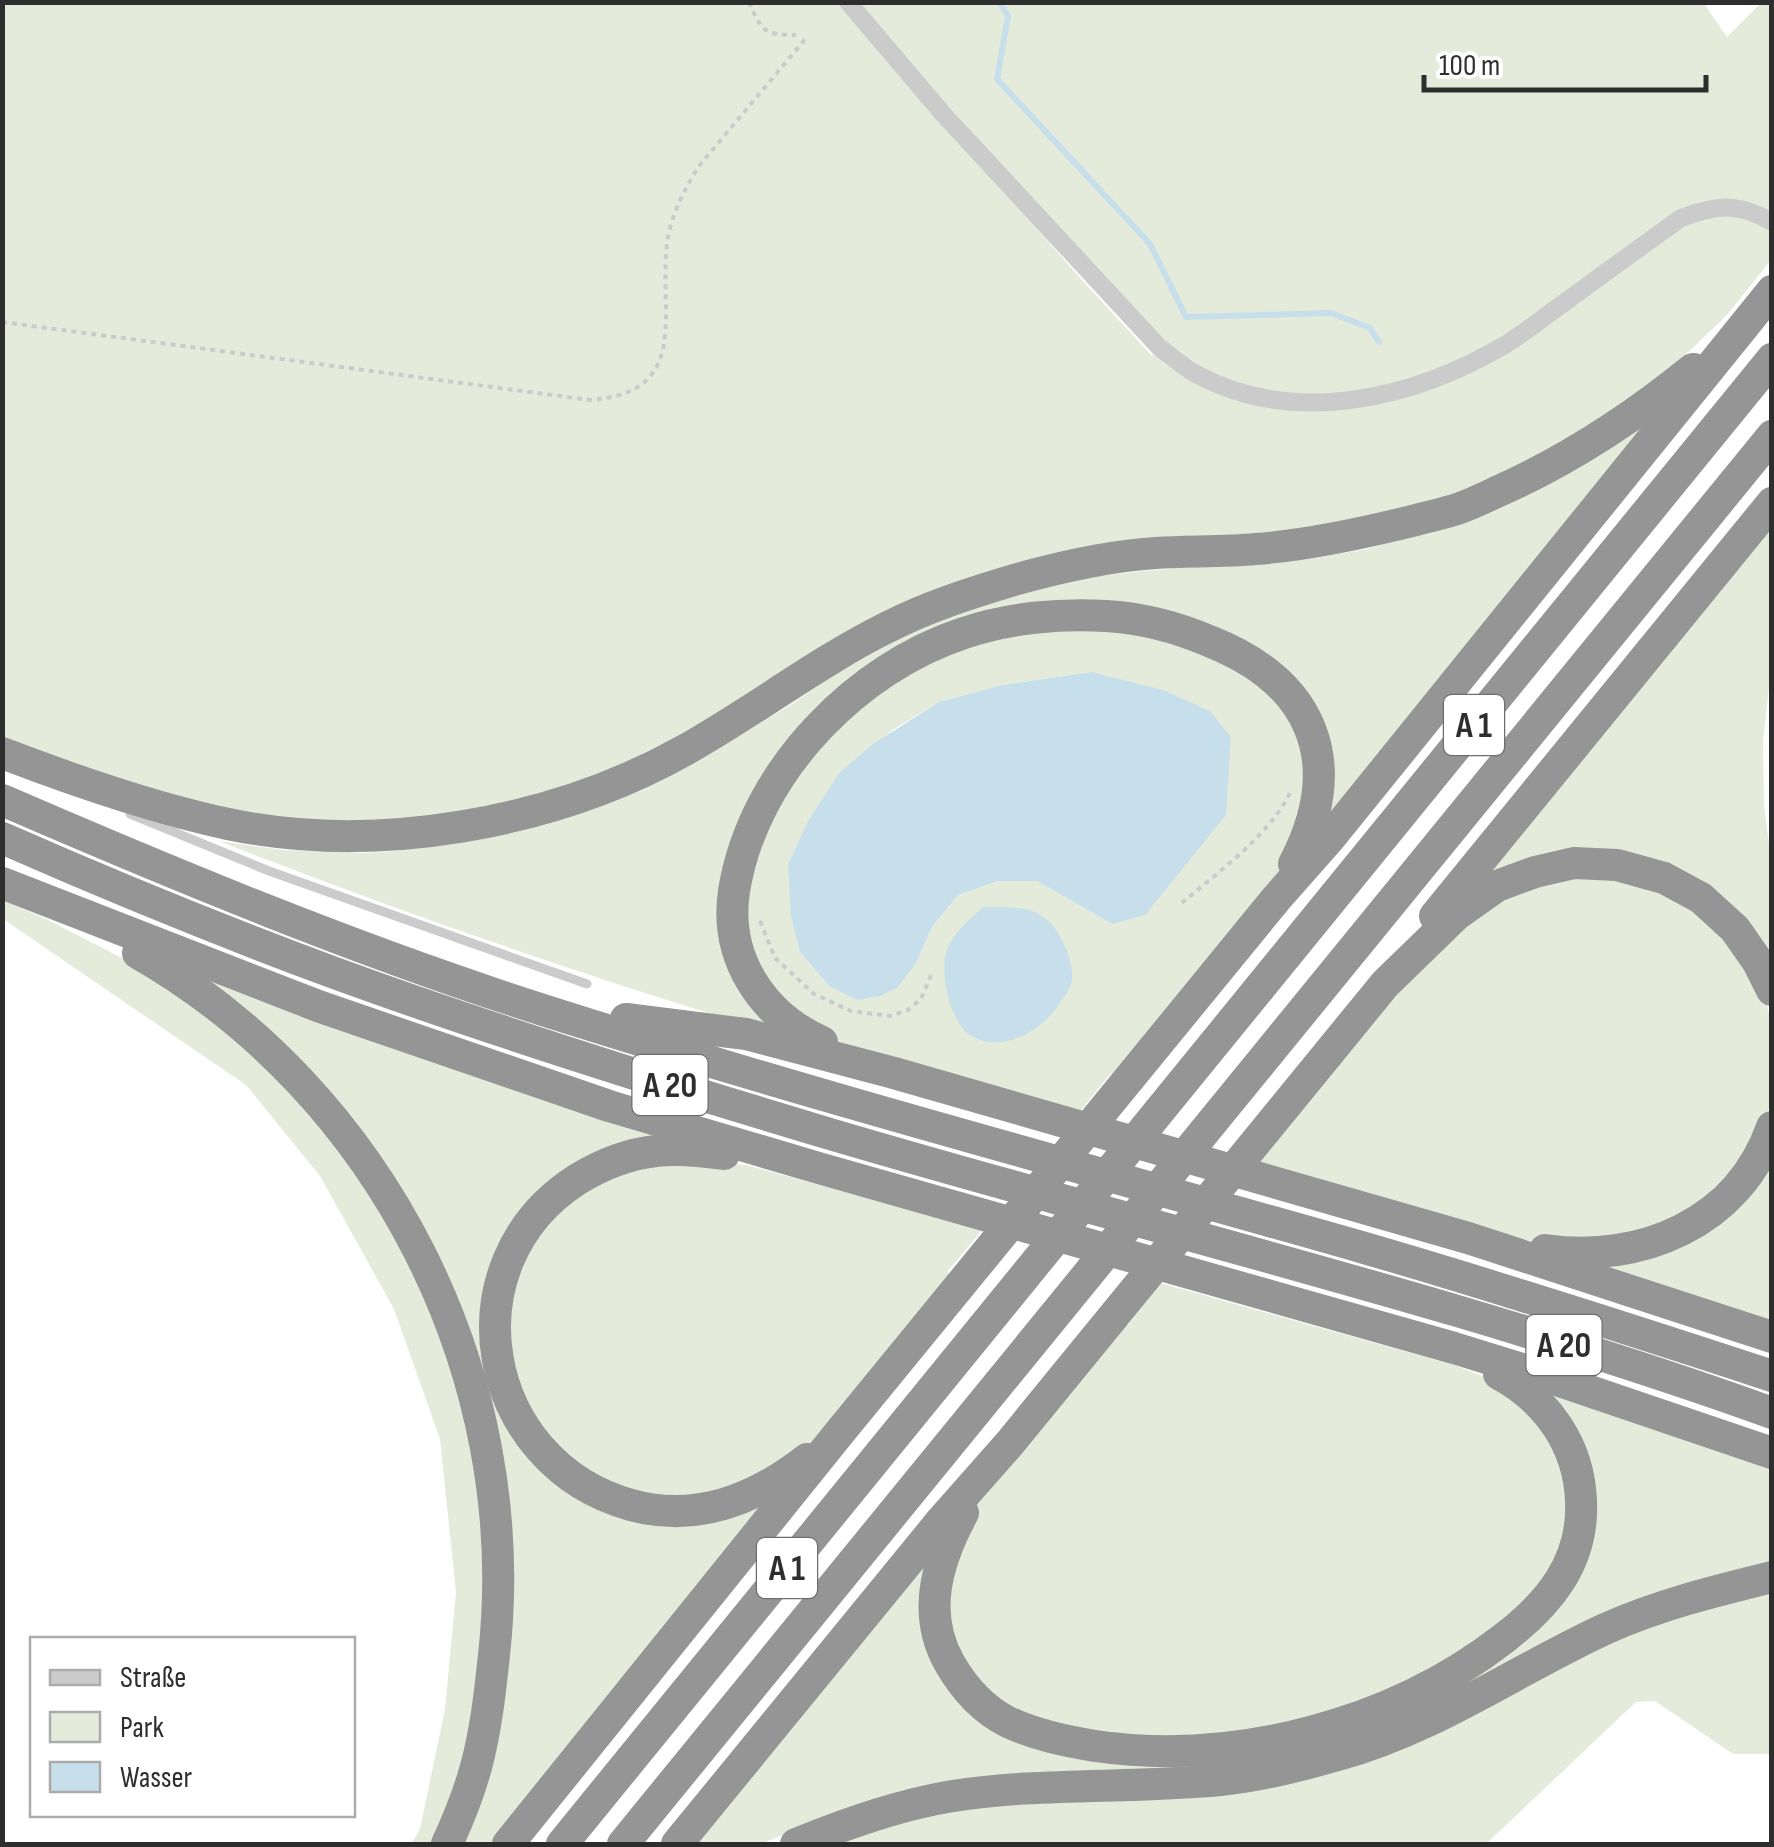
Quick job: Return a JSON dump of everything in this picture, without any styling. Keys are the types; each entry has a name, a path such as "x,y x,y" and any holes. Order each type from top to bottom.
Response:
{"highway":[{"path":"508,1844 1772,291"},
{"path":"14,758 138,800 229,824 288,832 348,836 405,833 514,815 630,777 681,752 887,627 952,598 1084,562 1152,553 1276,546 1366,533 1460,508 1540,472 1596,438 1670,388 1736,336"},
{"name":"A 1","path":"562,1844 1772,360"},
{"name":"A 1","path":"623,1844 1772,436"},
{"path":"677,1844 1110,1321 1772,503"},
{"path":"894,1074 810,1037 767,1003 747,977 737,952 732,928 733,902 751,830 785,768 837,708 873,679 916,653 964,633 1015,621 1107,616 1182,630 1259,666 1294,700 1307,721 1316,744 1320,780 1310,830 1276,899"},
{"name":"A 20","path":"2,800 253,904 414,966 542,1009 842,1101 1422,1265 1772,1376"},
{"name":"A 20","path":"2,838 330,972 622,1070 834,1135 1355,1282 1565,1345 1772,1414"},
{"path":"1385,984 1456,915 1497,886 1574,863 1617,864 1664,878 1701,898 1735,929 1772,990"},
{"path":"2,883 230,973 609,1106 1454,1348 1772,1453"},
{"path":"66,909 165,969 221,1009 302,1083 367,1162 438,1289 472,1382 483,1427 498,1536 500,1609 489,1706 476,1768 447,1844"},
{"path":"542,1009 746,1034 1468,1238 1772,1337"},
{"path":"1468,1238 1564,1252 1610,1252 1646,1245 1681,1231 1708,1214 1735,1189 1756,1162 1772,1127"},
{"path":"822,1169 697,1150 656,1150 594,1169 543,1207 520,1238 504,1274 496,1352 500,1376 517,1418 544,1454 585,1486 611,1499 646,1508 680,1512 710,1509 744,1498 776,1481 840,1432"},
{"path":"1010,1443 950,1537 938,1568 935,1590 935,1622 944,1654 978,1702 1006,1721 1038,1734 1125,1750 1233,1746 1285,1737 1379,1709 1430,1685 1480,1656 1517,1628 1547,1600 1565,1576 1576,1549 1582,1514 1580,1484 1562,1431 1540,1402 1514,1382 1454,1348"},
{"path":"796,1844 859,1820 947,1798 1022,1789 1223,1780 1342,1754 1426,1722 1609,1628 1673,1603 1772,1578"}],"street":[{"path":"857,5 944,115 1159,347 1195,374 1266,400 1310,404 1355,400 1413,387 1509,342 1682,218 1712,207 1750,210 1772,222"}],"lane":[{"path":"14,758 69,790"},
{"path":"124,812 269,870 587,984"}],"path":[{"path":"748,2 765,31 796,35"},
{"path":"2,322 590,400 616,398 639,386 663,355 669,235 688,183 807,38"},
{"path":"1182,903 1280,813 1296,782"},
{"path":"754,907 774,958 814,994 851,1011 890,1016 908,1010 921,999 931,975"}],"green space":[{"path":"1703,2 1727,37 1761,3 1771,3 1771,260 1727,315 1656,383 1572,441 1504,476 1369,523 1075,555 765,690 573,790 384,825 222,814 3,738 3,3","holes":["861,28 1159,348 1152,356"]},
{"path":"1676,396 1330,830 1327,812 1272,664 1054,606 840,693 729,874 784,1036 500,945 219,841 283,850 359,853 498,835 637,790 677,772 832,676 944,619 1082,578 1314,558 1425,533"},
{"path":"1771,517 1772,659 1763,742 1764,806 1772,866 1771,970 1650,865 1466,884"},
{"path":"1053,625 1169,637 1276,689 1312,762 1283,870 1116,1074 1111,1073 1077,1115 836,1043 766,992 742,911 776,800 849,711 951,650","holes":["1091,672 1112,924 1037,881 998,881 958,895 932,927 916,963 829,986 800,952 791,917 839,773 894,729 939,702 1002,685"]},
{"path":"1577,873 1649,883 1706,914 1764,992 1771,1023 1772,1097 1763,1128 1751,1150 1677,1225 1554,1245 1508,1237 1256,1167 1414,967 1479,908"},
{"path":"2,900 122,958 198,1006 304,1103 356,1169 423,1285 469,1424 487,1557 472,1734 439,1844 411,1844 420,1829 445,1709 456,1592 440,1439 394,1309 320,1176 246,1085 3,919"},
{"path":"208,976 682,1139 529,1212 492,1374 619,1510 787,1488 499,1844 464,1844 509,1614 430,1248 205,982"},
{"path":"1771,1145 1771,1328 1581,1268 1634,1258"},
{"path":"696,1156 750,1166 982,1230 947,1272 952,1274 818,1440 715,1500 606,1490 532,1427 502,1329 525,1246 583,1184"},
{"path":"1160,1283 1454,1365 1510,1390 1550,1431 1572,1510 1545,1589 1460,1660 1284,1729 1128,1741 1011,1714 965,1673 941,1590 965,1521 994,1479"},
{"path":"1533,1387 1771,1465 1771,1566 1465,1691 1282,1758 849,1809 760,1844 689,1844 939,1537 957,1693 1133,1761 1447,1687 1591,1532"},
{"path":"1771,1587 1771,1754 1733,1754 1655,1701 1636,1702 1486,1844 824,1844 940,1811 1116,1797"}],"water":[{"path":"1091,672 1163,690 1210,711 1231,737 1226,815 1145,915 1112,924 1037,881 998,881 958,895 932,927 916,963 897,988 857,1000 829,986 800,952 791,917 788,865 807,823 839,773 873,744 939,702 1002,685"},
{"path":"983,907 1019,908 1039,914 1062,940 1071,968 1070,986 1052,1014 1022,1036 997,1042 973,1037 963,1029 950,1004 945,976 950,943"}],"waterway":[{"path":"999,2 1008,16 997,79 1150,244 1186,317 1331,313 1370,328 1379,342"}]}
